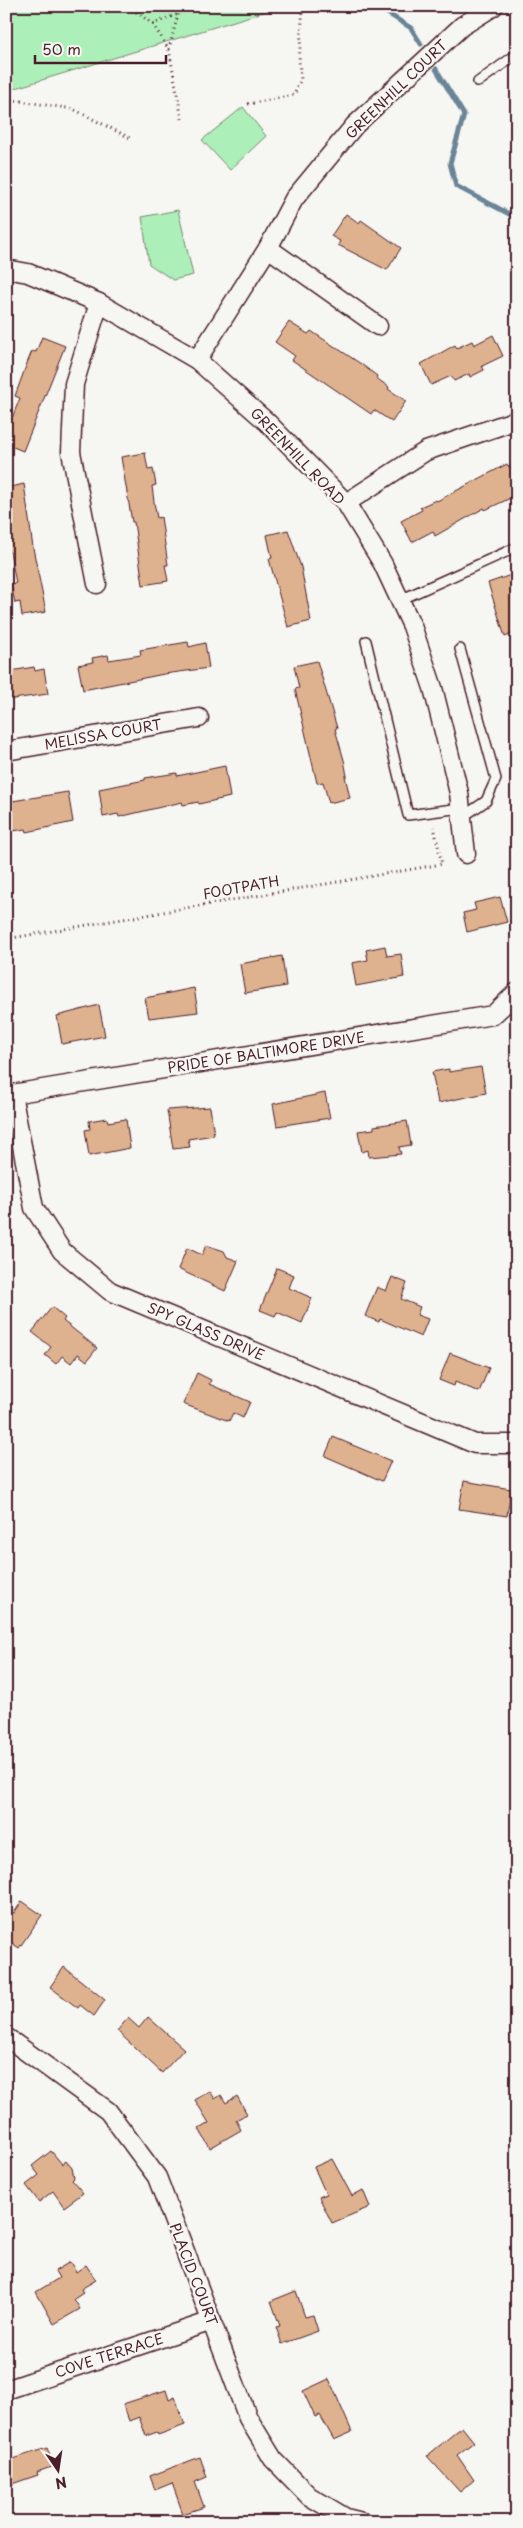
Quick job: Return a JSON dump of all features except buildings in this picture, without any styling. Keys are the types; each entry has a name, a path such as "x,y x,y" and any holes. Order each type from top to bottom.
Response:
{"street":[{"name":"GREENHILL COURT","path":"197,360 268,248 294,199 355,125 462,26 494,6"},
{"path":"268,248 378,326"},
{"name":"GREENHILL ROAD","path":"6,269 28,273 99,303 197,360 268,423 346,503 383,564 412,626 433,688 461,813 466,854"},
{"path":"97,584 71,452 74,384 99,303"},
{"path":"346,503 426,451 517,420"},
{"name":"MELISSA COURT","path":"6,750 199,718"},
{"name":"PRIDE OF BALTIMORE DRIVE","path":"9,1095 493,1015 517,992"},
{"name":"SPY GLASS DRIVE","path":"9,1095 34,1208 62,1251 110,1291 476,1444 517,1444"},
{"name":"PLACID COURT","path":"6,2037 108,2110 157,2177 248,2418 273,2459 309,2496 346,2518 362,2522"},
{"name":"COVE TERRACE","path":"6,2390 212,2321"}],"lane":[{"path":"478,82 517,54"},
{"path":"400,600 517,547"},
{"path":"366,640 408,815 461,813 486,801 496,780 460,649"}],"path":[{"path":"128,6 153,24 169,50 182,119"},
{"path":"169,50 178,14 182,6"},
{"path":"248,104 294,95 301,78 299,62 303,6"},
{"path":"153,24 178,14"},
{"path":"6,99 73,109 132,139"},
{"name":"FOOTPATH","path":"6,939 442,864 434,827"}],"green space":[{"path":"6,6 283,6 6,91"},
{"path":"243,107 266,136 230,170 202,140"},
{"path":"178,210 193,275 173,280 149,264 142,217"}],"waterway":[{"path":"376,6 411,28 421,44"},
{"path":"436,69 464,115 450,163 456,186 517,218"}]}
